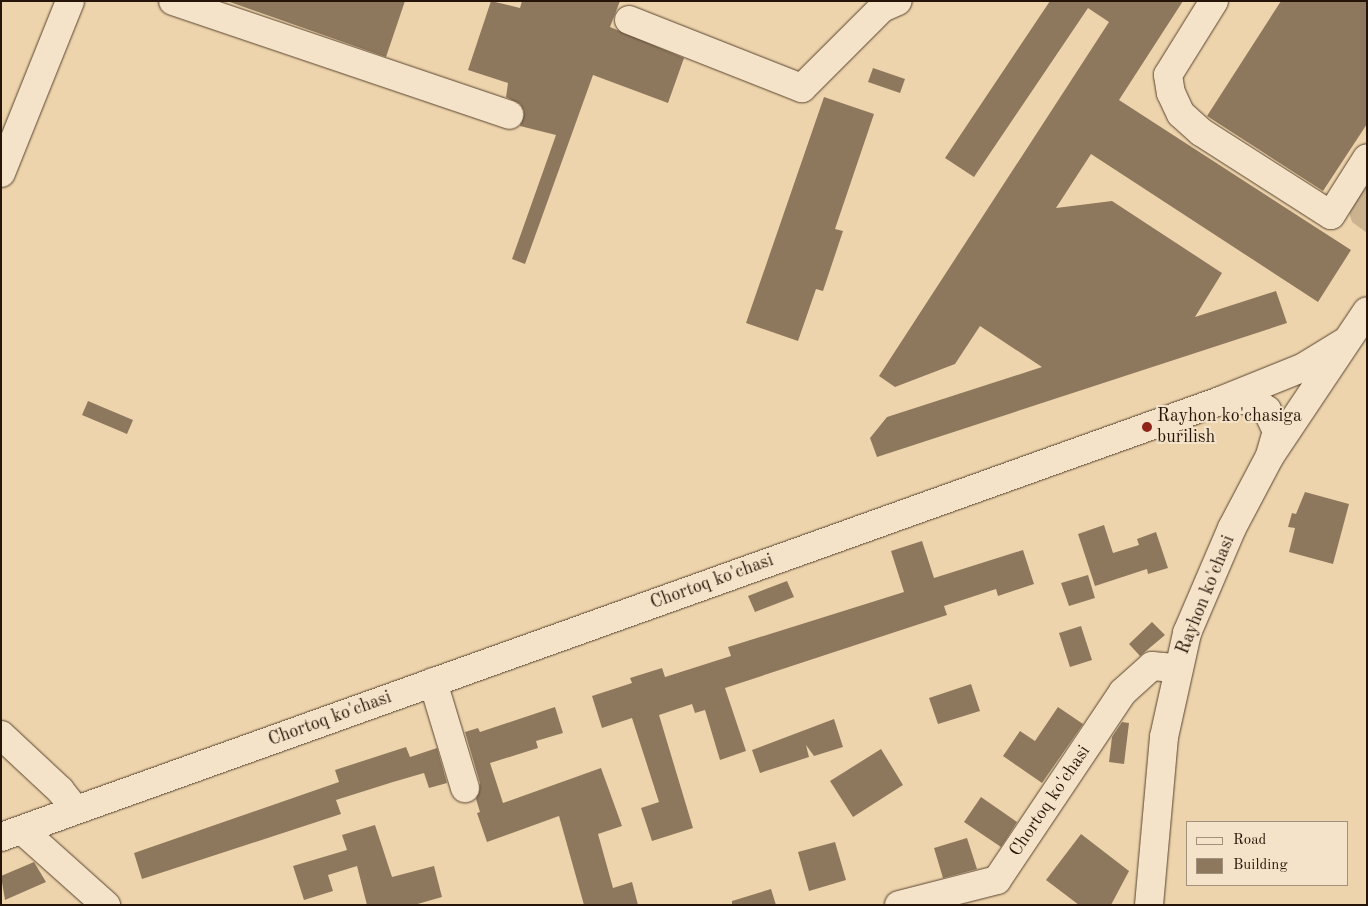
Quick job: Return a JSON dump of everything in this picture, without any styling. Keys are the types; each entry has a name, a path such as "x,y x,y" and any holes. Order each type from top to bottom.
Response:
{"street":[{"path":"1,173 70,1"},
{"path":"174,1 509,114"},
{"path":"629,20 802,88 882,8 898,1"},
{"path":"1214,1 1168,75 1170,93 1181,114 1201,132 1331,215 1367,158"},
{"name":"Rayhon ko'chasi","path":"1148,905 1164,737 1177,668 1200,599 1270,456 1343,343 1367,311"},
{"name":"Chortoq ko'chasi","path":"11,833 1220,401 1304,367 1343,343"},
{"path":"1220,401 1247,399 1267,410 1277,431 1270,456"},
{"name":"Chortoq ko'chasi","path":"984,905 997,880 1123,692 1152,666 1177,668"},
{"path":"433,682 466,788"},
{"path":"1,735 60,790 75,809"},
{"name":"Chortoq ko'chasi","path":"11,833 106,905"},
{"path":"899,905 997,880"}],"shaded area":[{"path":"1367,177 1367,233 1352,222 1348,209"}],"building":[{"path":"227,1 405,1 386,57"},
{"path":"491,1 520,8 522,1 620,1 610,27 684,58 668,103 593,75 525,264 512,259 556,135 520,126 524,111 520,104 506,97 508,83 468,70"},
{"path":"1050,1 1183,1 1119,100 1351,250 1318,302 1091,154 1056,208 1112,201 1222,273 1195,317 1276,291 1287,323 877,457 870,438 887,417 1042,367 980,326 955,364 895,387 879,376 1109,22 1088,8 974,177 945,158"},
{"path":"1281,1 1367,1 1367,124 1323,191 1207,116"},
{"path":"873,68 905,79 900,93 868,82"},
{"path":"824,97 874,114 835,229 843,231 823,291 816,289 798,341 746,323"},
{"path":"88,401 133,420 127,434 82,415"},
{"path":"1305,492 1349,504 1333,564 1289,552 1295,528 1288,527 1292,513 1296,514"},
{"path":"1104,525 1113,553 1139,545 1137,539 1156,532 1168,568 1148,574 1147,569 1095,586 1078,534"},
{"path":"922,541 934,578 1023,550 1034,584 998,596 996,589 944,606 947,615 725,688 746,751 720,760 705,710 695,713 692,704 659,715 693,828 652,841 641,808 659,802 632,718 602,728 592,696 632,683 630,678 662,668 665,677 731,656 728,647 904,592 891,551"},
{"path":"1088,575 1095,598 1069,606 1061,583"},
{"path":"787,581 794,597 755,612 748,596"},
{"path":"1152,622 1165,635 1140,656 1129,644"},
{"path":"1081,626 1092,660 1070,667 1059,633"},
{"path":"971,684 980,711 938,724 929,698"},
{"path":"555,707 563,733 536,741 538,748 490,763 503,803 601,768 622,826 598,834 613,888 632,882 638,905 584,905 559,816 487,842 477,813 480,812 476,799 480,783 465,732 478,728 480,732"},
{"path":"1058,707 1083,724 1042,783 1003,756 1020,731 1035,741"},
{"path":"834,719 843,747 814,756 806,745 809,757 760,773 752,750"},
{"path":"1122,722 1129,723 1124,764 1109,762 1112,737"},
{"path":"406,747 410,757 437,748 447,783 429,788 424,773 393,782 336,800 341,814 142,879 134,853 339,782 335,770"},
{"path":"881,749 903,785 853,817 830,781"},
{"path":"981,797 1017,822 1001,847 964,822"},
{"path":"375,825 392,877 434,866 442,897 414,905 367,905 357,866 328,875 333,891 304,900 293,866 347,850 342,835"},
{"path":"1081,834 1129,871 1111,905 1079,905 1046,880"},
{"path":"967,838 977,869 943,878 934,848"},
{"path":"835,842 846,880 809,891 798,852"},
{"path":"34,862 46,882 5,900 1,876"},
{"path":"771,889 776,905 732,905 732,901"}],"place":[{"name":"Rayhon ko'chasiga burilish","path":"1147,427"}]}
